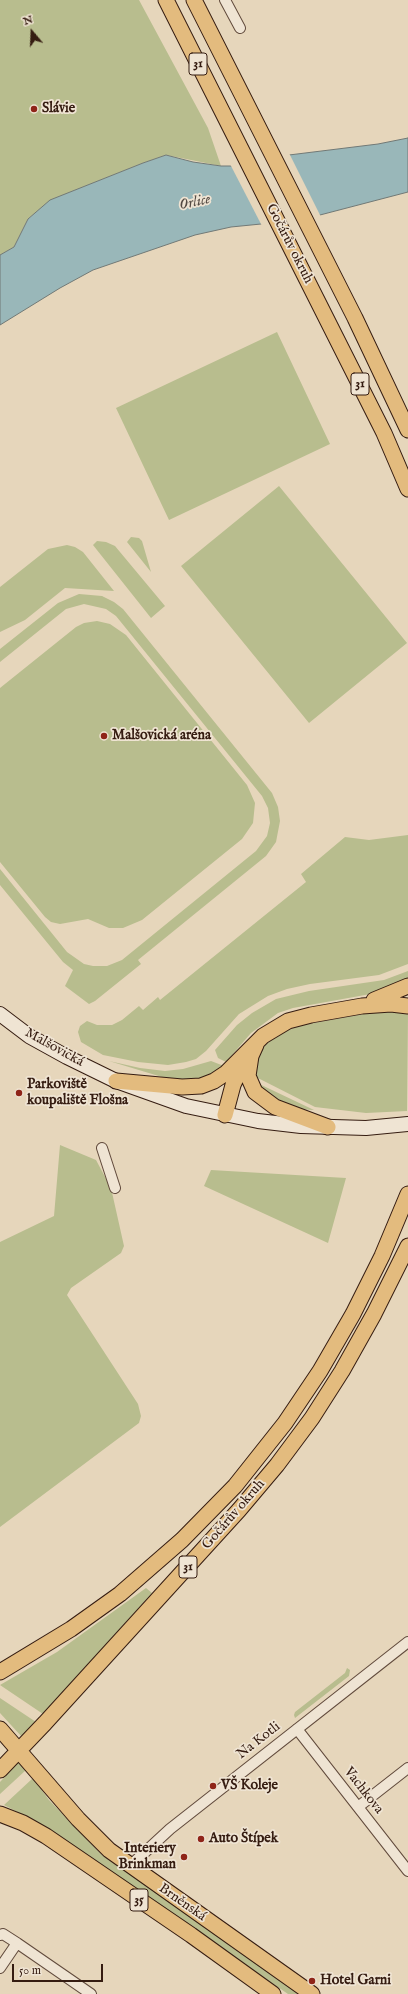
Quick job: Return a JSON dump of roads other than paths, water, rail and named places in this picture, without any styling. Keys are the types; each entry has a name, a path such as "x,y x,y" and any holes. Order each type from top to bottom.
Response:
{"main road":[{"name":"Gočárův okruh","path":"166,0 384,433 408,489"},
{"name":"Gočárův okruh","path":"194,0 334,278 408,430"},
{"path":"116,1081 182,1087 201,1086 214,1081 226,1073 263,1036 288,1021 343,1009 382,997 408,986"},
{"path":"343,1009 391,1004 408,1006"},
{"path":"225,1115 239,1071 249,1053 263,1036"},
{"path":"263,1036 253,1050 248,1070 249,1079 255,1092 274,1107 328,1128"},
{"name":"Gočárův okruh","path":"0,1672 71,1629 120,1594 182,1540 236,1486 284,1423 320,1371 353,1314 382,1256 408,1194"},
{"name":"Gočárův okruh","path":"0,1770 240,1510 277,1465 312,1418 342,1371 406,1253"},
{"name":"Brněnská","path":"0,1729 95,1837 130,1866 312,1994"},
{"name":"Brněnská","path":"0,1814 23,1823 46,1836 191,1935 273,1994"}],"street":[{"path":"225,0 240,28"},
{"name":"Malšovická","path":"0,1014 47,1047 116,1081 186,1106 225,1115 280,1124 328,1128 366,1128 408,1124"},
{"path":"102,1148 115,1188"},
{"name":"Na Kotli","path":"130,1866 170,1829 408,1642"},
{"name":"Vachkova","path":"296,1729 408,1871"},
{"path":"358,1807 408,1768"},
{"path":"0,1935 3,1934 17,1943 91,1994"},
{"path":"0,1968 17,1943"}],"water":[{"name":"Orlice","path":"408,138 408,192 320,215 231,227 195,235 93,270 60,288 0,325 0,255 14,247 28,219 50,200 166,155 193,162 232,166 289,155 378,144"}],"place":[{"name":"Slávie","path":"34,109"},
{"name":"Malšovická aréna","path":"104,736"},
{"name":"Parkoviště koupaliště Flošna","path":"19,1093"},
{"name":"VŠ Koleje","path":"213,1786"},
{"name":"Auto Štípek","path":"201,1839"},
{"name":"Interiery Brinkman","path":"184,1857"},
{"name":"Hotel Garni","path":"312,1981"}]}
